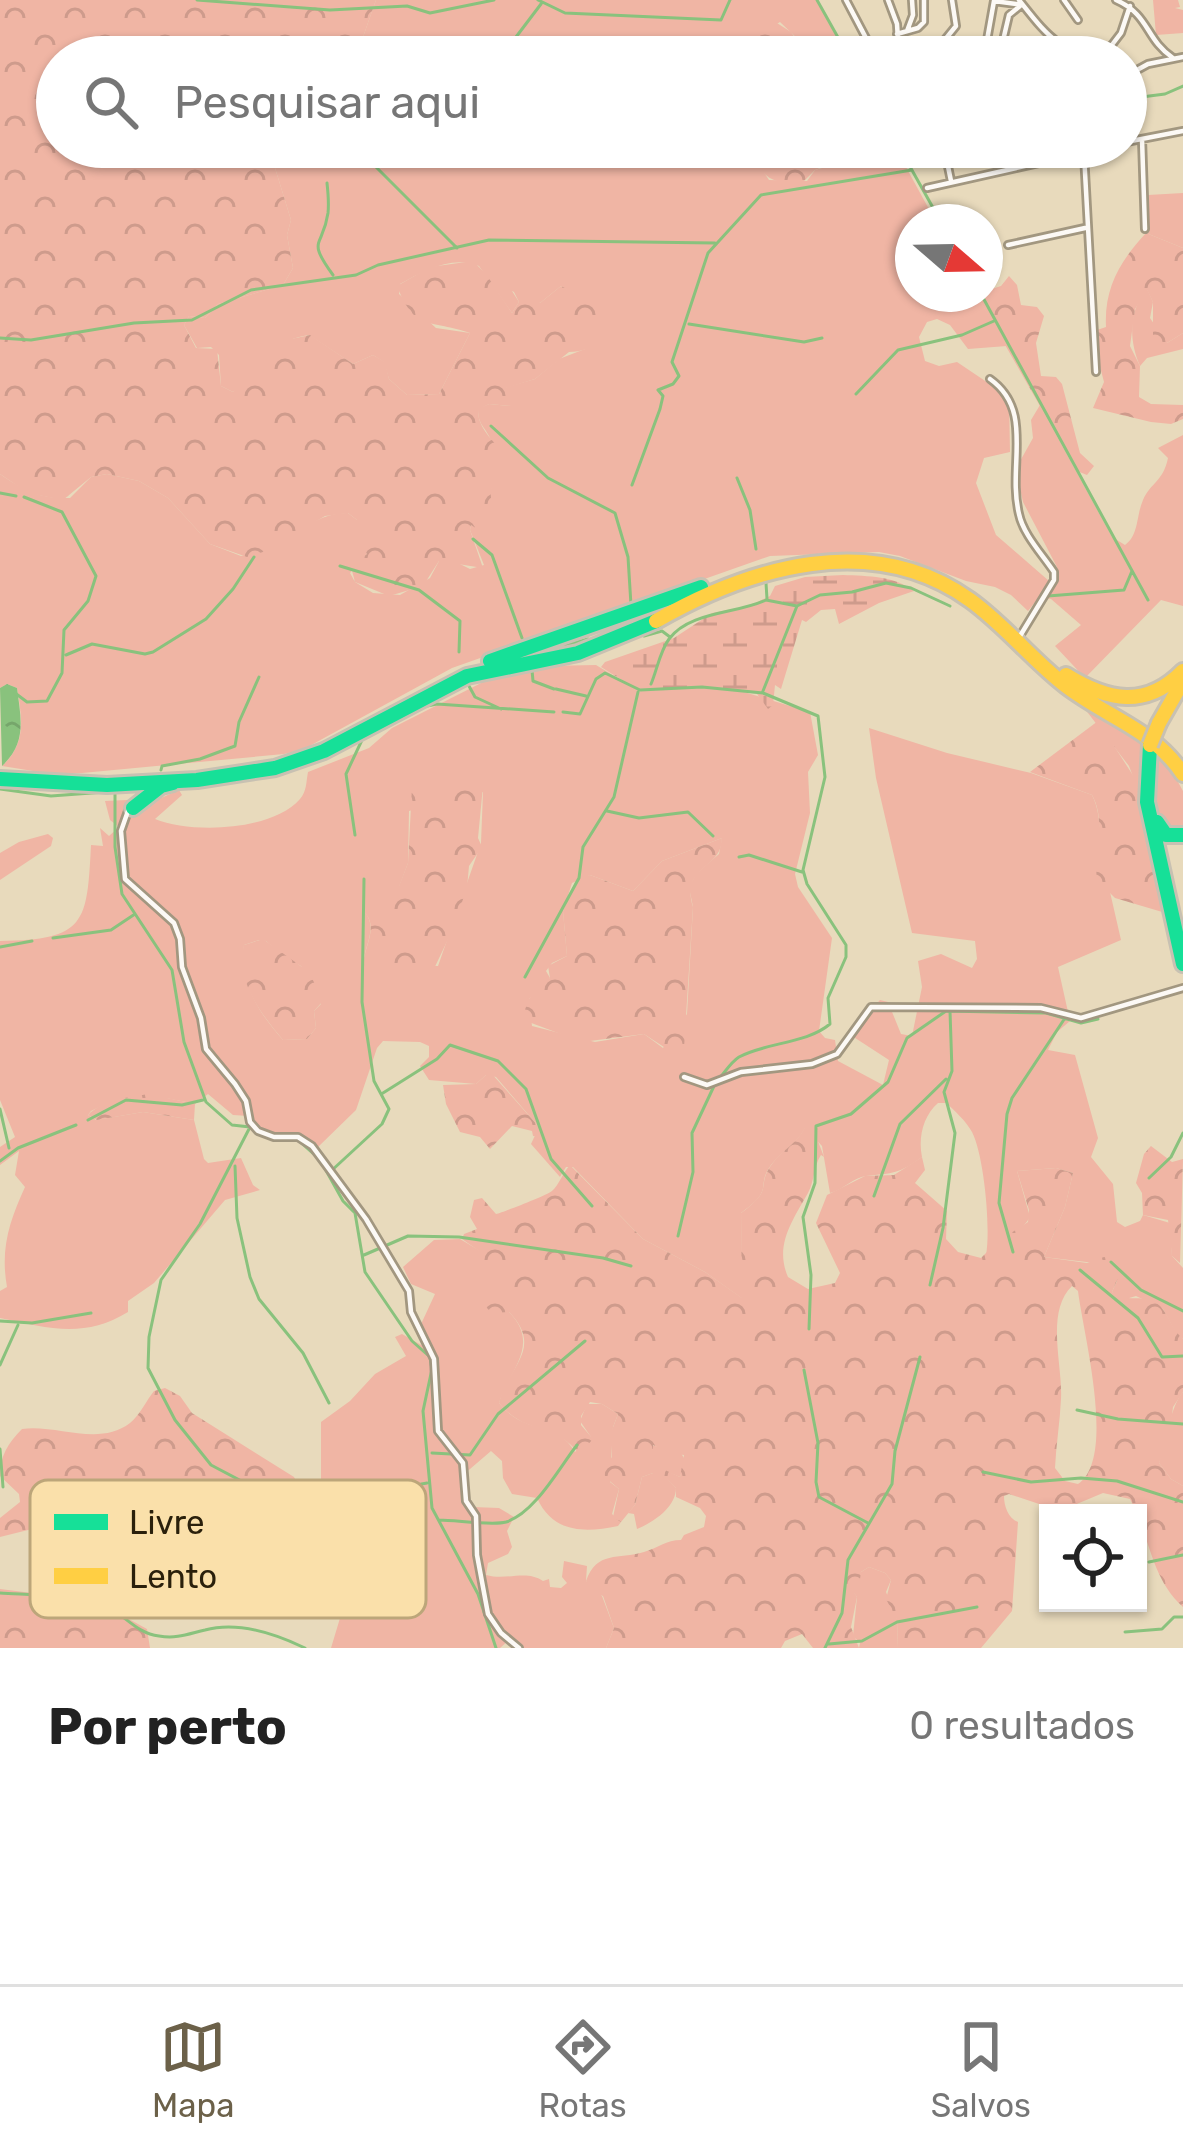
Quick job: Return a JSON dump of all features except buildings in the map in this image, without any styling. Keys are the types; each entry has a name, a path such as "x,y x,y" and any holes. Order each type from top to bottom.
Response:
{"highway":[{"path":"0,776 52,782 181,774 288,760 466,671 638,609 769,564 867,559 944,579 1078,688 1149,726 1183,763"},
{"path":"133,808 164,784 274,769 307,759 481,671 554,659 645,627 719,586 771,569 854,564 907,570 966,597 1069,688 1133,722 1183,778"},
{"path":"638,609 602,631 608,637 645,627"},
{"path":"546,642 588,631 594,635 587,646 554,659"},
{"path":"1033,649 1080,685 1118,700 1154,695 1183,671"},
{"path":"1183,684 1161,724 1149,780 1158,826 1169,837 1183,835"},
{"path":"1156,746 1146,771 1147,802 1183,964"},
{"path":"0,776 44,787 220,776"},
{"path":"94,785 142,787 145,797 133,808"},
{"path":"1183,915 1183,949"}],"street":[{"path":"846,0 865,36"},
{"path":"888,0 897,34 924,22 924,0"},
{"path":"907,31 913,15 911,0"},
{"path":"948,36 956,26 952,0"},
{"path":"1064,0 1078,20"},
{"path":"1116,0 1145,20 1154,42 1173,58"},
{"path":"989,36 994,1 1021,3 1049,36"},
{"path":"1004,36 1009,15 1021,3"},
{"path":"1119,36 1130,6"},
{"path":"1147,65 1183,57"},
{"path":"1147,138 1183,130"},
{"path":"949,168 952,181"},
{"path":"927,188 1016,168"},
{"path":"1084,168 1096,372"},
{"path":"1143,168 1145,229"},
{"path":"1008,245 1085,228"},
{"path":"990,379 1014,403 1013,477 1019,519 1054,572 1054,580 1019,636"},
{"path":"133,808 122,821 125,879 174,922 206,1049 246,1101 250,1122 258,1131 274,1137 298,1136 312,1146 366,1219 409,1291 411,1312 434,1359 438,1431 463,1463 466,1501 476,1516 477,1555 488,1614 519,1648"},
{"path":"684,1077 707,1085 741,1072 788,1068 830,1057 871,1007 1041,1008 1081,1018 1183,988"}],"green space":[{"path":"0,0 376,0 363,36 36,36 36,168 275,168 291,220 287,235 293,268 283,285 218,304 205,318 189,316 184,325 196,348 217,349 221,386 233,392 277,342 310,335 353,364 373,355 385,362 389,379 407,395 439,394 470,333 426,322 404,301 397,286 430,267 473,261 512,313 519,302 510,284 520,278 540,303 561,286 605,310 604,327 593,345 569,352 535,379 506,388 513,394 511,406 489,404 478,410 481,425 507,461 491,494 508,527 503,538 495,540 471,525 483,568 439,561 423,586 389,596 355,582 351,567 367,554 356,534 357,520 348,513 325,516 247,557 210,544 168,498 139,481 107,474 91,477 63,500 28,493 0,474"},
{"path":"376,0 817,0 836,36 795,36 780,22 757,36 363,36"},
{"path":"1153,0 1178,0 1180,7 1175,8 1183,10 1183,33 1156,35"},
{"path":"766,16 794,36 736,36 739,25"},
{"path":"275,168 761,168 769,180 807,181 822,168 906,168 926,204 895,204 895,312 987,312 1007,346 968,349 950,325 937,319 927,322 919,337 925,361 939,366 957,362 1009,397 1010,452 984,458 976,483 996,535 1049,581 1057,580 1057,567 1023,502 1018,479 1019,463 1033,438 1031,420 1040,405 1112,537 1125,545 1135,531 1143,500 1166,466 1168,458 1158,448 1183,435 1183,606 1161,600 1085,678 1055,646 1081,625 1051,599 1039,597 1028,611 995,587 879,552 770,556 452,668 304,749 82,773 52,774 2,766 16,748 21,720 17,688 7,684 0,688 0,474 33,493 59,498 70,498 91,477 107,474 139,481 168,498 210,544 241,556 321,519 348,513 357,520 367,554 350,573 373,593 400,595 430,578 439,561 452,560 470,569 484,565 470,530 471,525 486,531 494,510 489,496 495,459 478,409 489,404 511,406 504,388 535,379 593,341 573,294 561,286 540,303 512,291 519,302 512,313 479,266 448,263 400,284 399,294 436,328 470,333 439,394 407,395 389,379 384,362 373,355 353,364 309,335 274,350 233,392 221,386 219,355 211,347 197,348 184,325 189,316 205,318 218,304 283,285 293,268 287,235 291,220"},
{"path":"761,168 820,168 801,184 767,176"},
{"path":"1183,193 1183,248 1146,233 1148,195"},
{"path":"1146,233 1183,248 1183,333 1167,343 1153,341 1153,302 1147,290 1135,309 1130,346 1140,366 1139,397 1151,404 1183,405 1183,419 1171,424 1093,408 1104,382 1091,332 1106,327 1116,276"},
{"path":"1009,276 1017,285 1021,305 1037,307 1044,316 1036,343 1041,376 1056,377 1062,384 1080,453 1094,466 1087,475 1077,471 986,312 1003,312 1003,284"},
{"path":"1147,289 1153,302 1150,318 1167,343 1183,333 1183,349 1147,358 1140,366 1132,326"},
{"path":"805,577 890,580 914,591 839,624 835,609 802,620 781,689 775,685 773,705 768,709 757,694 744,692 641,692 601,667 674,638 712,613 749,606 770,596 775,586"},
{"path":"596,665 641,692 744,692 810,712 818,755 808,772 810,813 795,874 798,887 832,938 819,1031 835,1040 838,1061 883,1085 889,1060 849,1034 880,1000 888,1002 901,1034 912,1036 922,987 918,961 941,954 972,968 977,959 975,941 912,933 869,728 1092,795 1099,826 1098,880 1110,892 1121,940 1058,967 1070,1021 1057,1032 1048,1050 1075,1055 1098,1138 1091,1157 1113,1184 1117,1222 1125,1227 1143,1215 1170,1223 1172,1256 1183,1268 1183,1339 1163,1309 1136,1296 1123,1299 1115,1295 1117,1281 1095,1263 1044,1257 1073,1173 1056,1168 1017,1171 1030,1217 986,1255 988,1228 980,1157 967,1124 946,1103 938,1103 925,1121 922,1157 901,1170 862,1177 830,1193 822,1146 805,1128 771,1165 762,1193 741,1213 743,1299 705,1272 643,1239 573,1167 566,1167 560,1177 531,1144 539,1127 496,1077 486,1075 476,1084 429,1080 420,1066 429,1057 429,1046 383,1041 356,1110 318,1147 262,1131 248,1116 233,1115 208,1094 195,1104 143,1097 91,1111 88,1115 96,1120 143,1112 194,1120 204,1159 208,1163 241,1158 260,1190 225,1200 154,1283 128,1301 128,1312 112,1320 66,1329 0,1318 0,1291 7,1287 8,1235 25,1187 15,1175 19,1151 0,1165 0,1147 15,1137 0,1100 0,941 50,937 76,922 87,893 91,845 103,846 100,828 109,836 119,827 110,820 105,801 127,800 131,807 143,806 179,790 182,795 155,819 210,828 271,818 300,799 308,772 369,748 392,728 493,677 546,666","holes":["483,792 481,843 438,966 363,964 371,929 363,910 384,891 399,887 408,863 409,811","722,838 719,854 689,887 693,907 687,1014 663,1048 644,1034 595,1042 532,1026 529,999 545,987 552,963 567,956 563,911 572,883 590,875 633,891 662,861","266,941 301,966 321,1004 314,1011 316,1028 307,1039 283,1040 266,1019 248,984 244,945"]},
{"path":"1081,704 1150,740 1147,814 1129,766"},
{"path":"1098,721 1136,780 1169,914 1115,898 1097,880 1099,816 1092,795 1030,772"},
{"path":"1157,744 1183,791 1183,830 1176,833 1159,814 1152,793"},
{"path":"435,777 467,778 483,786 478,838 482,847 469,866 467,888 432,973 421,980 371,975 363,964 371,928 362,910 370,890 399,886 408,863 412,787"},
{"path":"48,834 53,838 51,846 0,880 0,853"},
{"path":"722,838 716,856 692,883 684,1048 670,1051 644,1034 582,1042 526,1021 523,1015 529,999 550,978 548,966 567,956 563,911 577,877 590,875 633,891 662,861"},
{"path":"263,939 309,972 323,1001 314,1011 316,1028 307,1039 283,1040 252,996 243,971 244,945"},
{"path":"492,1074 539,1127 542,1137 512,1126 490,1149 480,1137 460,1132 446,1104 443,1085 476,1084"},
{"path":"149,1094 195,1104 194,1120 143,1112 97,1120 88,1115 108,1103"},
{"path":"805,1127 813,1128 824,1157 818,1160 787,1233 783,1254 788,1277 808,1289 835,1283 840,1273 816,1223 827,1195 865,1176 894,1175 922,1157 925,1170 915,1183 947,1211 946,1239 958,1252 981,1258 1028,1222 1017,1171 1056,1168 1073,1173 1044,1257 1087,1263 1104,1257 1118,1261 1112,1292 1154,1302 1183,1339 1183,1392 1173,1407 1169,1439 1159,1463 1183,1486 1183,1607 1164,1583 1147,1542 1147,1504 1103,1493 1077,1504 1039,1504 1009,1494 1004,1496 1006,1508 1018,1522 1012,1611 981,1648 898,1648 897,1620 886,1599 891,1580 869,1567 861,1572 859,1586 852,1589 857,1597 851,1627 859,1648 813,1648 802,1634 785,1641 781,1648 606,1648 614,1628 603,1596 592,1592 586,1581 591,1571 602,1560 681,1540 704,1527 706,1516 676,1497 676,1488 662,1475 665,1470 680,1477 684,1455 653,1445 653,1473 642,1477 635,1505 621,1522 613,1517 619,1489 605,1477 604,1468 612,1457 612,1430 618,1414 602,1404 590,1402 581,1416 581,1425 593,1439 579,1454 560,1437 520,1421 499,1403 521,1358 524,1337 509,1312 492,1313 481,1302 482,1253 462,1239 477,1229 470,1217 474,1200 482,1198 496,1214 507,1210 552,1191 570,1165 643,1239 742,1298 741,1213 762,1192 772,1164","holes":["1072,1286 1078,1291 1090,1364 1095,1449 1089,1470 1078,1484 1065,1481 1055,1468 1061,1399 1057,1324"]},
{"path":"1151,1146 1172,1162 1183,1159 1180,1263 1172,1256 1168,1220 1143,1215 1142,1193 1136,1183"},
{"path":"460,1239 482,1252 492,1312 509,1312 518,1324 523,1346 499,1403 509,1413 558,1435 575,1452 591,1437 580,1421 587,1404 602,1404 618,1414 610,1482 619,1489 612,1514 621,1522 618,1526 593,1530 561,1524 537,1498 512,1494 503,1478 502,1461 491,1451 463,1475 465,1498 473,1507 499,1508 514,1517 507,1531 512,1547 508,1554 488,1563 486,1575 549,1579 550,1587 561,1588 567,1583 562,1577 564,1561 587,1566 586,1581 602,1596 614,1628 606,1648 524,1648 509,1640 500,1648 331,1648 340,1618 426,1618 426,1480 321,1480 321,1422 375,1374 406,1356 395,1337 402,1334 423,1346 422,1322 435,1294 411,1284 403,1267 434,1240"},
{"path":"165,1388 180,1396 192,1413 296,1480 30,1480 30,1530 0,1537 0,1518 20,1502 19,1494 0,1476 1,1462 22,1429 91,1434 118,1430 134,1420 154,1391"},
{"path":"1183,1392 1183,1486 1159,1463"},
{"path":"651,1445 681,1453 685,1460 680,1477 665,1471 663,1475 676,1488 668,1507 637,1529 634,1514 628,1513 635,1505 642,1477 653,1473"},
{"path":"869,1567 891,1580 886,1592 897,1619 898,1648 859,1648 853,1636 857,1597 851,1589"},
{"path":"0,1589 30,1593 30,1618 127,1618 147,1629 150,1648 0,1648"}],"water":[{"path":"7,684 17,688 20,730 2,766 0,688"}],"waterway":[{"path":"197,0 330,10 407,6 430,13 494,0"},
{"path":"538,0 565,13 721,20 730,0"},
{"path":"817,0 837,36"},
{"path":"517,36 541,4"},
{"path":"1147,96 1183,86"},
{"path":"377,168 457,248"},
{"path":"911,168 931,204"},
{"path":"632,485 660,409 663,396 658,390 679,376 672,362 708,253 761,195 912,170"},
{"path":"327,183 328,213 318,248 333,275"},
{"path":"0,338 31,340 134,323 192,320 251,290 356,275 378,265 489,240 715,243"},
{"path":"991,312 1148,600"},
{"path":"856,394 898,350 962,335 994,321"},
{"path":"689,324 804,342 822,338"},
{"path":"491,426 548,478 615,513 628,557 631,605"},
{"path":"737,478 750,510 756,549"},
{"path":"0,493 16,496"},
{"path":"15,693 27,702 47,701 62,673 64,630 88,601 96,576 62,512 24,497"},
{"path":"473,539 492,555 522,638"},
{"path":"66,655 92,644 153,652 206,619 254,557"},
{"path":"340,566 419,590 460,621 459,652"},
{"path":"1043,601 1048,596 1124,590 1132,571"},
{"path":"766,583 767,599"},
{"path":"651,684 663,649 678,630 701,618 766,600 797,606 820,595 886,583 911,588 950,606"},
{"path":"763,691 797,606"},
{"path":"609,630 663,608"},
{"path":"644,636 662,631 670,637"},
{"path":"525,657 588,639"},
{"path":"532,670 533,681 554,689"},
{"path":"563,712 580,714 596,679 605,673 640,690 702,687 763,693 818,716 825,777 803,870 846,945 846,957 828,998 830,1024 739,1057 719,1079"},
{"path":"161,770 235,746 239,722 259,677"},
{"path":"469,686 475,697 501,709"},
{"path":"556,689 586,696"},
{"path":"525,977 579,878 583,847 614,797 638,692"},
{"path":"417,708 437,704 554,712"},
{"path":"355,835 346,774 362,740"},
{"path":"0,789 51,796 105,792"},
{"path":"115,791 115,847 122,894 172,970 184,1042 206,1102 232,1125 250,1127 272,1139 298,1140 317,1157"},
{"path":"607,811 639,818 688,812 713,836"},
{"path":"739,857 749,855 802,872"},
{"path":"330,1172 382,1124 389,1109 374,1081 362,1002 364,879"},
{"path":"53,938 111,930 135,914"},
{"path":"0,947 32,941"},
{"path":"809,1329 811,1275 803,1217 815,1183 816,1126 851,1114 888,1082 907,1038 946,1011 1046,1013 1081,1023 1098,1019"},
{"path":"930,1285 955,1133 944,1092 952,1071 950,1011"},
{"path":"1013,1252 999,1203 1007,1114 1012,1098 1065,1018"},
{"path":"383,1093 437,1059 450,1045 498,1061 526,1089 551,1159 592,1206"},
{"path":"874,1196 900,1124 946,1079"},
{"path":"678,1236 693,1172 692,1133 714,1086"},
{"path":"88,1120 126,1100 182,1105 203,1100"},
{"path":"0,1109 9,1148"},
{"path":"0,1161 18,1148 76,1125"},
{"path":"239,1480 211,1465 175,1420 148,1368 161,1280 200,1224 249,1129"},
{"path":"1149,1178 1171,1157 1183,1133"},
{"path":"323,1165 355,1213 365,1272 412,1341 430,1357 423,1411 432,1508 478,1594 496,1648"},
{"path":"235,1166 237,1218 250,1277 259,1299 303,1353 329,1403"},
{"path":"364,1255 408,1236 459,1237 631,1266"},
{"path":"1111,1262 1141,1290 1183,1311"},
{"path":"1080,1270 1138,1318 1162,1357 1183,1356"},
{"path":"0,1321 32,1323 91,1313"},
{"path":"0,1365 18,1325"},
{"path":"432,1453 470,1455 498,1414 585,1341"},
{"path":"825,1648 842,1613 848,1560 892,1484 895,1451 920,1357"},
{"path":"804,1370 818,1443 819,1497 868,1523"},
{"path":"1077,1410 1183,1424"},
{"path":"439,1520 492,1523 517,1517 536,1500 577,1445"},
{"path":"0,1449 3,1487"},
{"path":"983,1472 1031,1482 1117,1481 1183,1502"},
{"path":"1149,1562 1183,1555"},
{"path":"0,1593 30,1595"},
{"path":"829,1644 862,1641 897,1622 977,1607"},
{"path":"1125,1632 1162,1629 1174,1617 1183,1617"},
{"path":"124,1618 159,1636 243,1628 305,1648"}],"traffic: fast":[{"path":"490,661 701,587"},
{"path":"0,779 107,785 197,780 275,768 324,751 467,676 578,653 656,621"},
{"path":"1150,745 1147,802 1183,964"},
{"path":"133,808 161,786 173,783"},
{"path":"1157,822 1166,835 1183,835"}],"traffic: slow":[{"path":"656,621 731,585 771,572 852,562 893,566 932,579 970,600 1066,686 1158,746 1183,774"},
{"path":"1066,675 1097,691 1126,697 1155,691 1183,671"},
{"path":"1159,723 1183,681"},
{"path":"1150,745 1159,723"}]}
